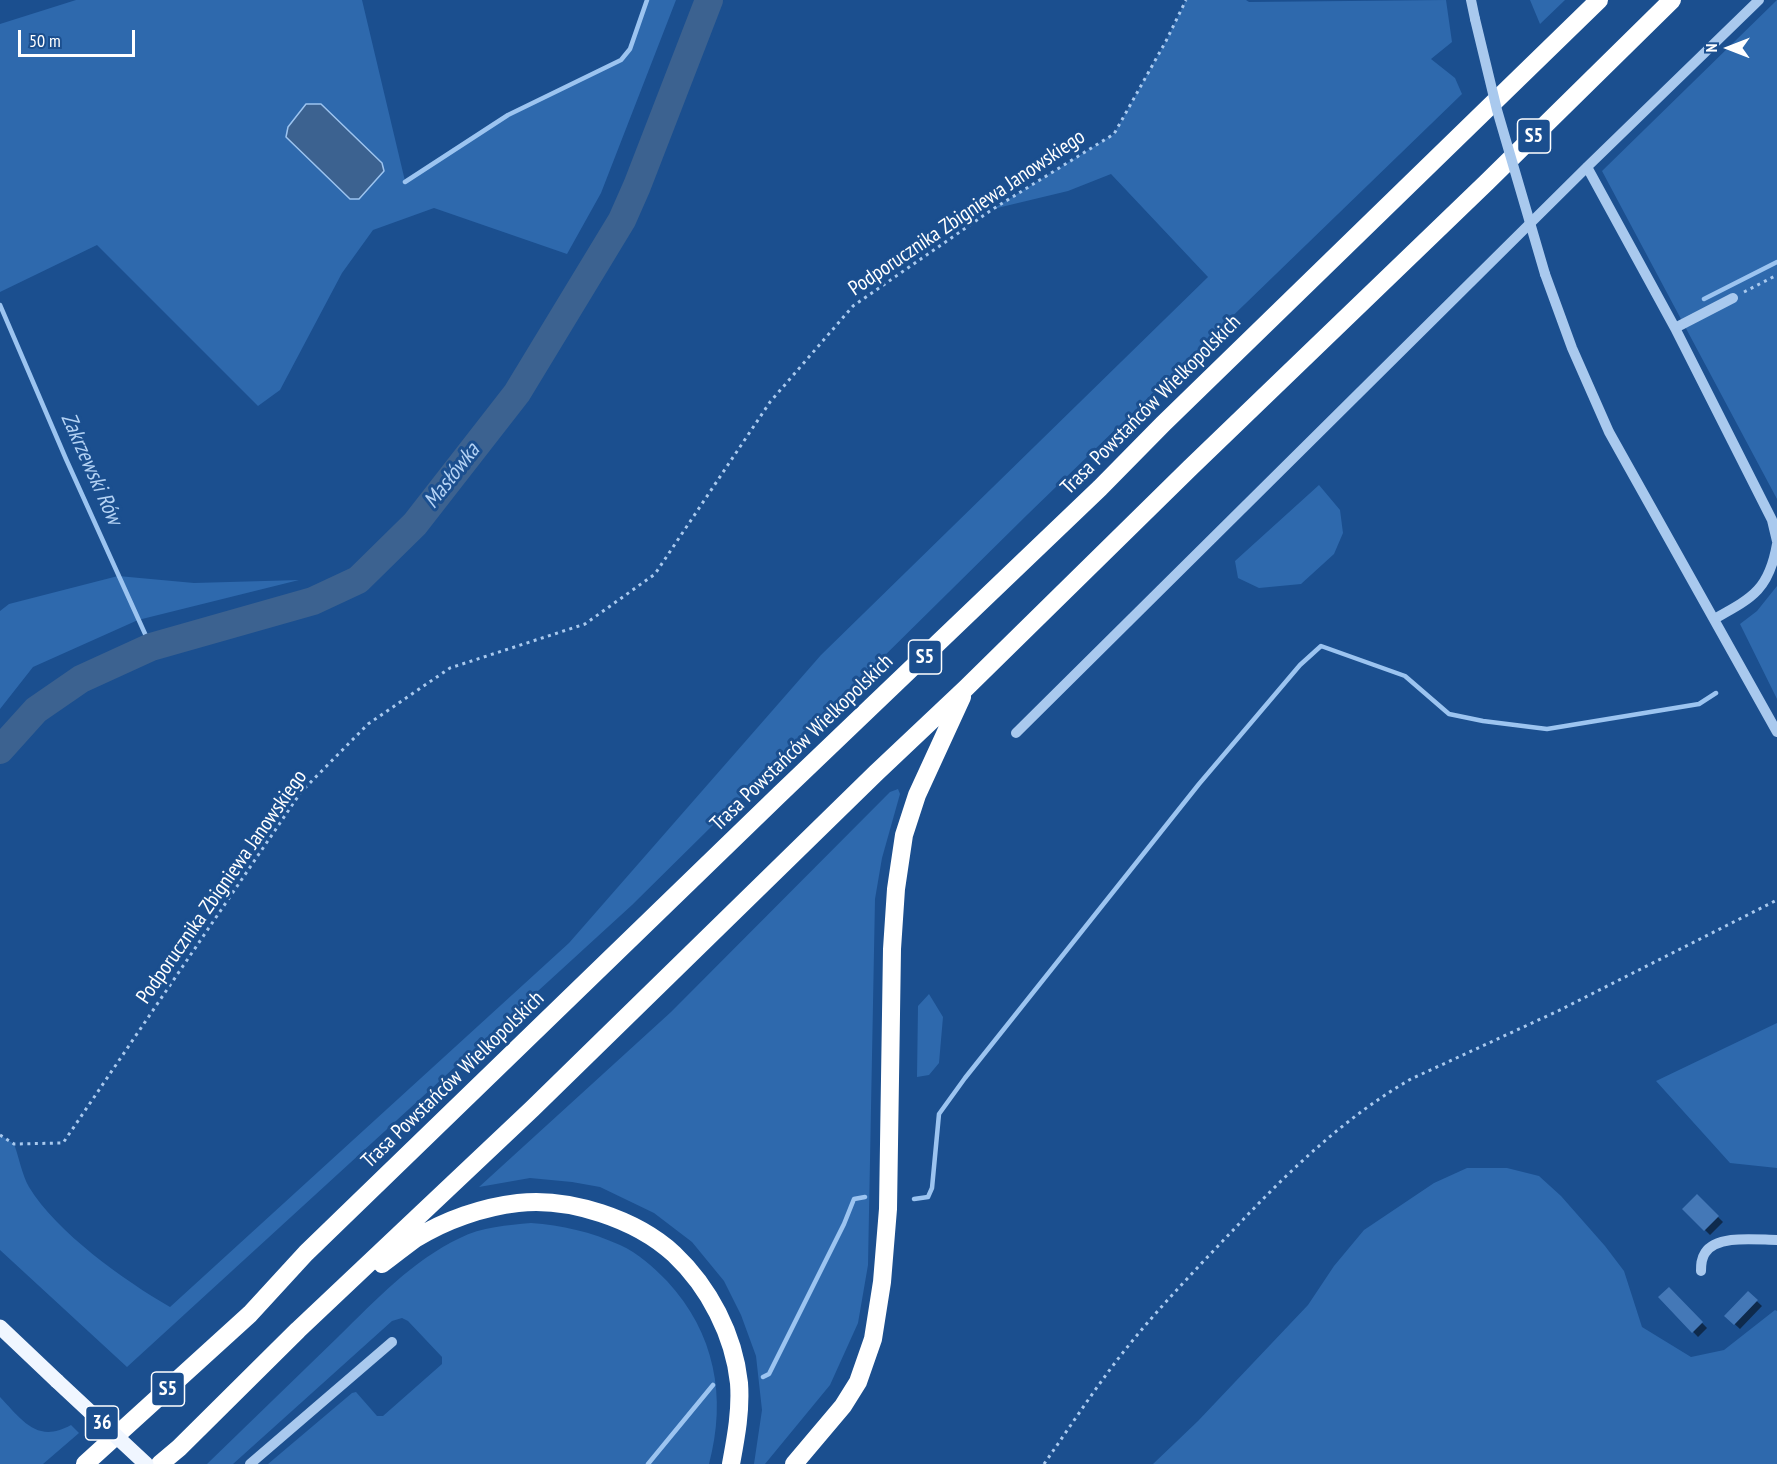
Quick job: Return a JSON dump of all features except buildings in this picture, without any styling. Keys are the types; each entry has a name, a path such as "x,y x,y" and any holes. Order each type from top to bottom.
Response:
{"highway":[{"name":"Trasa Powstańców Wielkopolskich","path":"85,1464 250,1314 306,1253 780,794 1091,497 1255,334 1599,0"},
{"name":"S5","path":"160,1464 532,1109 1672,0"},
{"path":"794,1464 843,1406 858,1382 873,1339 882,1282 888,1209 892,949 896,889 904,835 917,795 966,688"},
{"path":"298,1330 416,1239 462,1216 519,1203 555,1203 587,1208 615,1218 648,1235 674,1254 696,1279 720,1316 732,1347 739,1382 739,1422 731,1464"}],"main road":[{"name":"36","path":"0,1327 146,1464"}],"street":[{"path":"1471,0 1497,110 1545,274 1572,348 1609,432 1777,732"},
{"path":"1016,733 1759,0"},
{"path":"1587,168 1675,328 1772,520 1777,542 1773,565 1762,586 1749,599 1714,619"},
{"path":"1675,328 1733,298"},
{"path":"1701,1271 1701,1261 1706,1251 1717,1244 1729,1240 1777,1240"},
{"path":"250,1464 392,1342"}],"path":[{"name":"Podporucznika Zbigniewa Janowskiego","path":"0,1135 14,1144 63,1143 301,792 368,724 450,668 585,624 655,574 770,402 853,306 993,209 1114,134 1167,41 1186,0"},
{"path":"1733,298 1777,274"},
{"path":"1044,1464 1136,1337 1264,1197 1328,1137 1389,1091 1411,1079 1558,1011 1777,900"}],"shaded area":[{"path":"76,0 362,0 405,181 508,115 621,60 630,49 647,0 676,0 601,193 567,254 434,208 373,230 342,273 280,390 258,406 97,245 0,292 0,24"},
{"path":"1186,0 1246,0 1249,2 1446,0 1452,42 1431,59 1455,78 1462,94 1028,514 632,905 127,1367 0,1250 0,1135 14,1144 29,1187 56,1221 93,1254 133,1284 170,1307 569,943 821,655 1208,277 1111,174 1068,191 993,209 1114,134"},
{"path":"1530,0 1565,0 1540,24"},
{"path":"1777,0 1777,499 1602,171"},
{"path":"306,104 321,104 382,163 384,171 359,199 350,199 286,137 288,127"},
{"path":"1319,485 1340,510 1343,533 1334,554 1301,584 1259,588 1238,578 1235,561"},
{"path":"118,576 194,583 299,580 138,620 33,667 0,709 0,611 9,604"},
{"path":"1777,586 1777,699 1740,624 1757,611"},
{"path":"898,789 900,794 882,858 875,899 868,1265 858,1323 830,1385 765,1464 754,1464 762,1410 756,1356 741,1315 724,1281 692,1242 654,1213 600,1187 530,1178 479,1187 671,1012 890,792"},
{"path":"929,994 943,1017 939,1063 929,1075 917,1077 918,1006"},
{"path":"1777,1023 1777,1168 1730,1163 1656,1081"},
{"path":"1467,1168 1507,1168 1539,1176 1561,1196 1624,1271 1642,1327 1691,1357 1724,1350 1775,1310 1777,1311 1777,1464 1153,1464 1198,1421 1308,1305 1334,1266 1364,1230 1434,1183"},
{"path":"531,1223 576,1230 627,1248 667,1281 683,1301 706,1344 713,1367 717,1414 709,1464 268,1464 352,1393 356,1392 377,1416 383,1416 442,1364 442,1357 408,1321 402,1318 392,1321 233,1464 207,1464 381,1295 411,1269 443,1247 477,1231"},
{"path":"0,1397 23,1421 39,1431 49,1432 71,1425 79,1433 43,1464 0,1464"}],"waterway":[{"path":"405,182 508,115 621,60 630,49 647,0"},
{"name":"Masłówka","path":"0,750 36,710 81,679 151,647 313,601 358,580 415,524 517,393 622,220 709,0"},
{"path":"1704,299 1777,262"},
{"name":"Zakrzewski Rów","path":"0,305 66,459 151,647"},
{"path":"914,1199 928,1197 932,1188 939,1114 965,1078 1199,784 1300,665 1321,646 1405,676 1449,714 1547,729 1699,704 1716,693"},
{"path":"763,1377 769,1374 844,1224 854,1199 865,1197"},
{"path":"648,1464 713,1385"}]}
